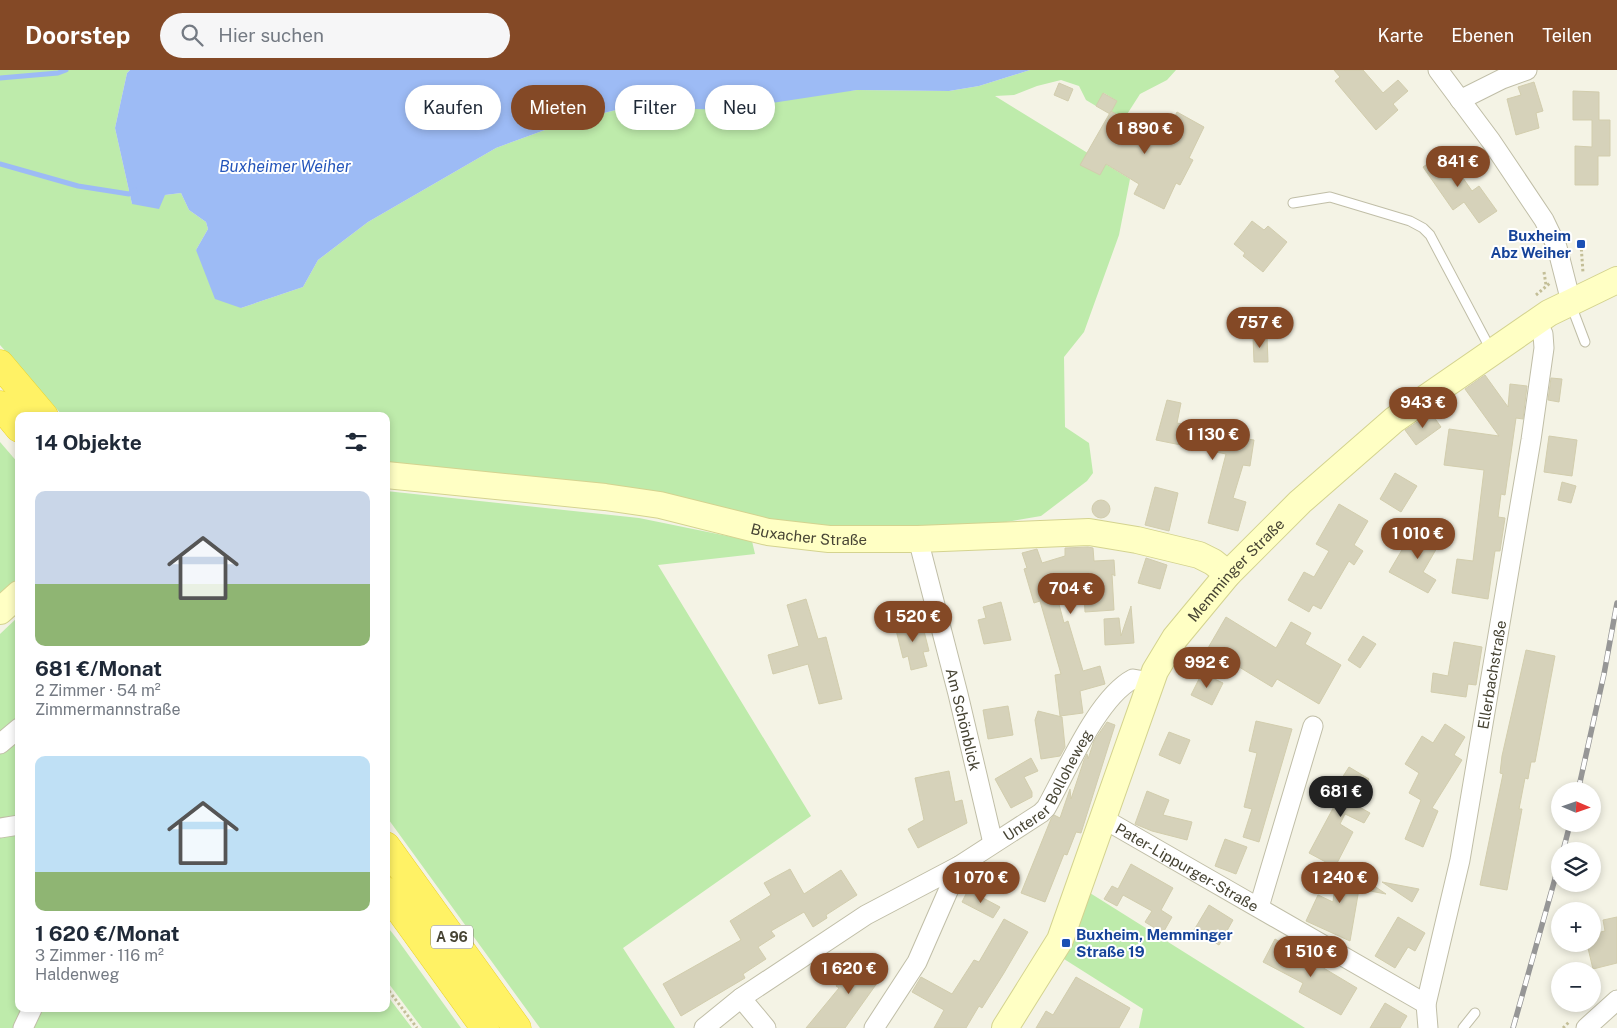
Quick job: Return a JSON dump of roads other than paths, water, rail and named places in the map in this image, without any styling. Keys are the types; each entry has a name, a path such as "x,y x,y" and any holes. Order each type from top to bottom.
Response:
{"highway":[{"path":"0,364 41,412"},
{"path":"0,405 15,423"},
{"name":"A 96","path":"390,852 517,1028"},
{"name":"A 96","path":"390,897 485,1028"}],"street":[{"path":"1438,70 1491,141 1544,220 1573,286"},
{"path":"1460,100 1502,79 1527,70"},
{"name":"Memminger Straße","path":"1005,1028 1060,940 1104,819 1150,682 1159,663 1174,641 1228,574 1300,502 1394,420 1492,352 1535,310 1573,286 1614,281"},
{"name":"Ellerbachstraße","path":"1428,1028 1426,1004 1460,860 1532,440 1544,348 1543,334 1535,310"},
{"name":"Buxacher Straße","path":"390,475 605,497 660,505 768,532 801,536 845,539 918,539 1089,532 1137,540 1199,555 1213,562 1228,574"},
{"name":"Am Schönblick","path":"918,539 958,694 993,843"},
{"path":"0,611 15,598"},
{"name":"Unterer Bolloheweg","path":"704,1028 741,998 866,915 959,866 1028,822 1046,808 1084,736 1109,700 1122,686 1132,679 1150,682"},
{"path":"1259,907 1313,726"},
{"path":"0,744 15,731"},
{"name":"Pater-Lippurger-Straße","path":"1104,819 1426,1004"},
{"path":"0,828 15,826"},
{"path":"874,1028 917,962 959,866"},
{"path":"741,998 766,1028"},
{"path":"1586,1028 1617,1000"},
{"path":"23,1028 31,1012"}],"lane":[{"path":"1293,203 1330,197 1410,221 1423,228 1430,235 1492,352"},
{"path":"1573,286 1585,342"},
{"path":"1463,1028 1475,1013"}],"water":[{"name":"Buxheimer Weiher","path":"130,70 1030,70 979,86 949,91 857,90 775,103 775,85 705,85 705,109 695,109 695,85 615,85 615,110 605,113 605,85 511,85 511,130 545,130 496,148 368,222 318,260 303,287 241,308 215,299 196,250 208,229 206,222 189,210 181,193 165,195 159,209 132,204 115,128 127,73"}],"waterway":[{"path":"0,78 58,73 66,70"},
{"path":"0,164 78,186 129,194 135,190"}],"railway":[{"path":"1580,782 1604,674 1617,603"},
{"path":"1565,842 1568,832"},
{"path":"1513,1028 1551,892"}],"place":[{"name":"Buxheim Abz Weiher","path":"1581,244"},
{"name":"Buxheim, Memminger Straße 19","path":"1066,943"}]}
